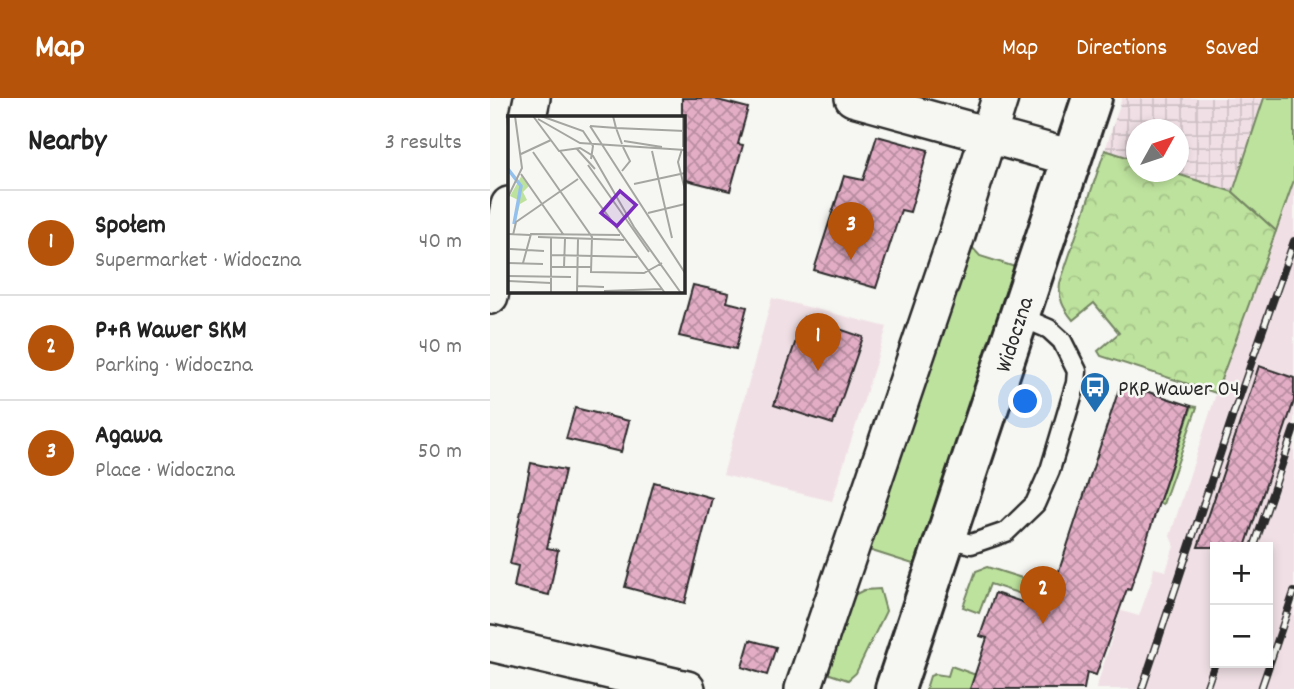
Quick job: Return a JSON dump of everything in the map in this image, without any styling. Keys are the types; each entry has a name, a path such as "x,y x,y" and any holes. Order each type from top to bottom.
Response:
{"main road":[{"name":"Widoczna","path":"895,689 1092,98"}],"street":[{"path":"528,116 532,98"},
{"path":"853,98 1072,158"},
{"path":"803,689 956,238 1000,98"},
{"path":"490,296 508,210"},
{"path":"490,643 687,689"}],"lane":[{"path":"945,537 971,544 1006,532 1035,504 1050,470 1076,383 1077,371 1062,341 1049,329 1018,316"}],"shaded area":[{"path":"1122,98 1264,98 1233,192 1189,178 1189,119 1126,119 1126,157 1105,150"},
{"path":"1294,180 1294,689 1096,689 1119,615 1118,610 1139,616 1154,568 1166,571 1174,546 1170,536 1216,394"},
{"path":"772,298 887,327 832,501 723,475"}],"green space":[{"path":"1264,98 1294,98 1294,180 1276,231 1233,192"},
{"path":"1105,150 1126,157 1126,182 1189,182 1189,178 1233,192 1276,231 1216,393 1101,356 1098,351 1119,333 1094,303 1073,320 1064,307 1060,283"},
{"path":"970,245 980,256 1015,267 916,565 869,550"},
{"path":"1192,406 1197,407 1163,504 1159,503"},
{"path":"987,567 1069,593 1065,608 990,584 979,613 963,607 976,571"},
{"path":"880,589 886,611 856,673 848,680 827,673 854,595 864,590"},
{"path":"951,666 1015,689 926,689 930,676 948,676"}],"building":[{"path":"682,98 710,98 748,108 738,144 743,145 730,191 684,180"},
{"path":"877,136 928,150 910,212 901,210 876,288 814,270 844,176 863,180"},
{"path":"693,285 729,293 727,302 747,307 736,349 679,336"},
{"path":"804,317 863,337 833,424 774,405"},
{"path":"1259,366 1294,378 1294,401 1247,542 1210,542 1210,547 1198,547"},
{"path":"1121,383 1191,406 1130,590 1127,589 1096,675 1087,672 1084,689 970,689 987,638 980,636 995,593 1046,610"},
{"path":"575,408 629,421 621,452 566,439"},
{"path":"531,463 565,470 547,548 558,550 549,595 514,587 518,566 510,564"},
{"path":"654,482 712,498 685,603 625,587"},
{"path":"750,640 776,647 767,675 742,667"}],"railway":[{"path":"1142,689 1294,241"},
{"path":"1256,542 1294,429"},
{"path":"1261,689 1294,592"},
{"path":"1206,689 1213,668"}],"place":[{"name":"Agawa","path":"851,260"},
{"name":"Społem","path":"818,371"},
{"name":"PKP Wawer 04","path":"1095,414"},
{"name":"P+R Wawer SKM","path":"1043,624"}]}
